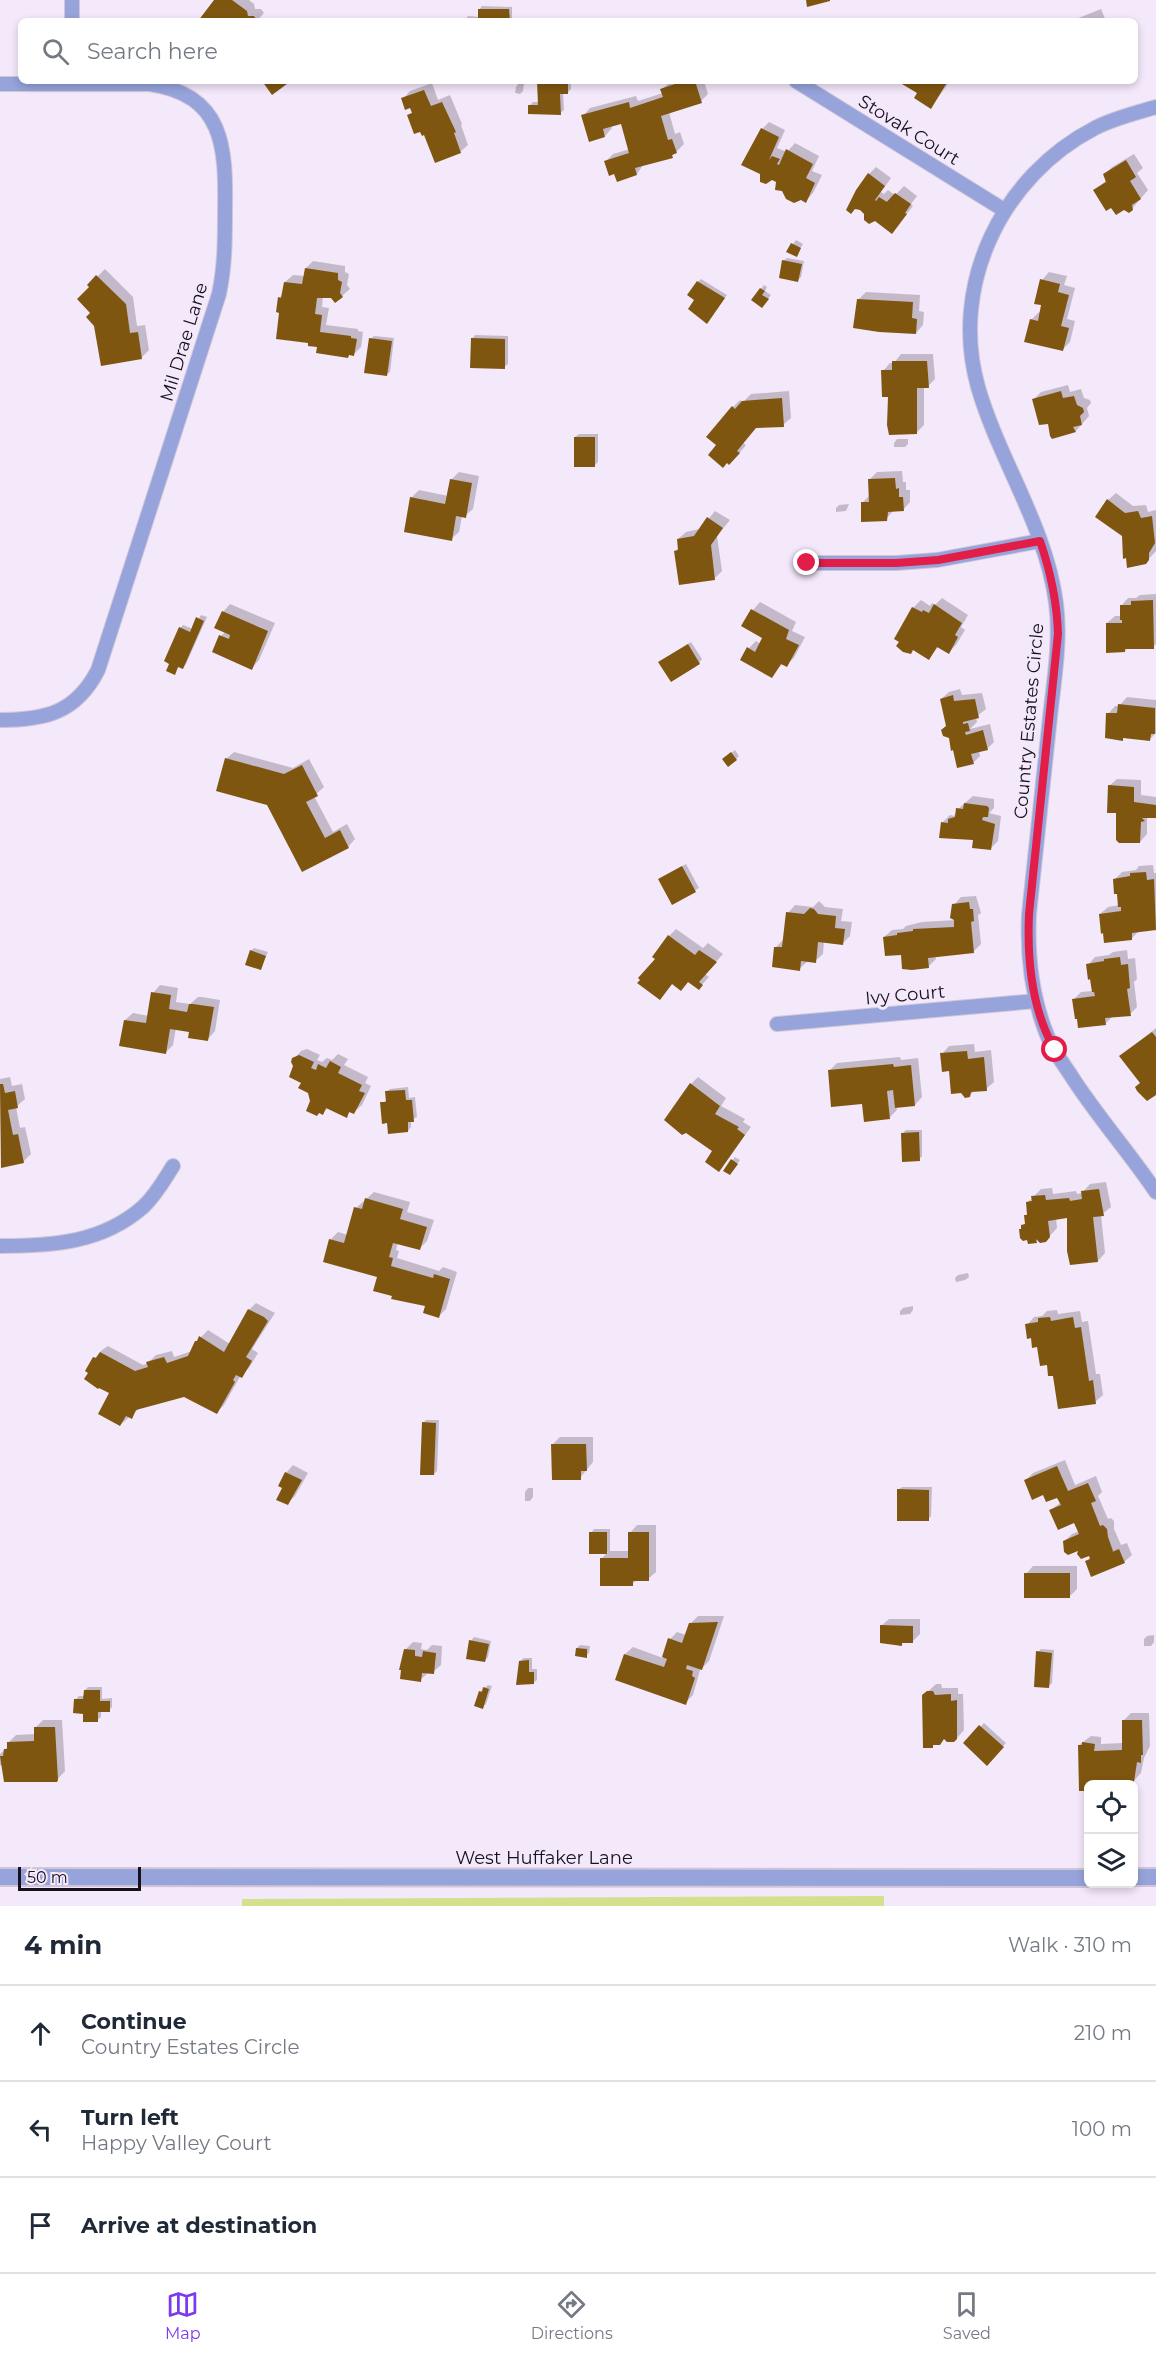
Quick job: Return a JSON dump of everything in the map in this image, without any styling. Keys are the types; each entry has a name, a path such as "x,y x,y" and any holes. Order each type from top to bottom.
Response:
{"street":[{"path":"72,0 72,18"},
{"name":"Mil Drae Lane","path":"0,84 18,84"},
{"name":"Mil Drae Lane","path":"0,720 25,720 48,716 64,708 89,687 98,670 211,322 225,268 225,180 219,135 211,118 186,93 170,87 150,84"},
{"name":"Stovak Court","path":"801,84 1004,210"},
{"name":"Country Estates Circle","path":"1156,106 1096,127 1068,144 1019,189 1004,210 979,267 969,326 971,356 988,418 1040,541 1052,575 1057,605 1058,634 1029,914 1029,966 1036,1001 1047,1036 1063,1064 1156,1192"},
{"path":"807,563 896,563 938,560 1040,541"},
{"name":"Ivy Court","path":"777,1024 1036,1001"},
{"path":"0,1246 45,1246 73,1242 102,1233 125,1221 144,1206 158,1190 173,1166"},
{"name":"West Huffaker Lane","path":"0,1877 1084,1878"},
{"path":"1138,1877 1156,1877"}],"green space":[{"path":"884,1896 884,1906 242,1906 242,1899"}],"building":[{"path":"214,0 232,0 247,11 248,16 255,18 200,18"},
{"path":"806,0 830,0 830,1 807,7"},
{"path":"478,9 509,9 510,18 478,18"},
{"path":"264,84 287,84 272,95"},
{"path":"537,84 568,84 568,94 560,94 561,115 528,114 528,105 538,105"},
{"path":"675,84 696,84 702,103 661,116 668,140 672,139 677,153 672,155 673,158 635,168 637,175 617,182 614,174 609,176 604,161 629,153 621,124 603,129 605,137 589,142 581,115 629,102 630,108 663,97 660,89"},
{"path":"902,84 946,84 931,109 914,98 917,93"},
{"path":"424,90 431,106 442,102 456,132 454,133 461,153 435,163 424,135 422,136 420,132 414,134 407,115 412,113 410,108 405,110 401,98"},
{"path":"761,128 779,137 769,160 772,156 780,159 777,164 779,165 786,149 813,164 806,178 815,183 806,203 801,200 794,203 786,199 782,191 775,190 776,182 772,180 766,184 760,182 760,174 741,165"},
{"path":"1126,160 1136,177 1130,181 1141,199 1132,205 1133,210 1129,213 1124,210 1116,215 1111,208 1106,211 1093,190 1106,182 1103,174"},
{"path":"868,173 885,186 876,201 879,197 887,202 895,193 911,204 905,213 907,214 892,234 875,221 869,224 864,220 864,214 860,210 855,209 851,214 846,210"},
{"path":"791,243 801,248 797,257 786,252"},
{"path":"782,260 802,264 798,282 779,278"},
{"path":"305,268 338,273 338,280 342,282 340,293 343,297 335,303 331,298 317,298 315,314 322,315 320,332 351,336 357,339 354,356 349,355 348,358 316,353 317,347 308,346 308,343 276,339 278,297 281,298 284,282 302,284"},
{"path":"96,275 126,304 130,333 138,332 142,359 101,366 94,326 86,317 90,313 77,299 89,287 87,285"},
{"path":"1040,279 1060,284 1058,292 1069,295 1061,326 1069,328 1063,351 1024,342 1030,319 1038,321 1041,305 1034,304"},
{"path":"697,281 725,298 707,324 688,309 694,300 687,295"},
{"path":"760,288 765,291 762,295 769,299 762,308 751,300"},
{"path":"857,299 913,302 912,318 917,319 916,334 853,328"},
{"path":"369,338 392,341 387,376 364,373"},
{"path":"471,338 505,339 505,369 470,368"},
{"path":"892,361 927,361 929,388 917,388 917,434 889,435 888,397 882,397 881,370 892,370"},
{"path":"1061,391 1063,398 1074,396 1077,405 1083,408 1084,412 1080,416 1082,425 1073,427 1076,432 1052,439 1048,424 1039,425 1032,399"},
{"path":"782,398 784,427 756,428 737,451 740,453 723,468 708,455 716,445 706,437 732,406 735,409 742,401"},
{"path":"574,437 595,437 595,467 574,467"},
{"path":"895,478 896,489 899,488 899,497 903,497 904,511 888,512 887,521 861,522 861,502 869,502 868,479"},
{"path":"450,479 472,483 466,518 456,516 452,541 404,532 410,497 445,504"},
{"path":"1107,499 1125,513 1138,511 1141,518 1152,516 1155,543 1146,564 1127,568 1126,558 1123,559 1122,536 1095,517"},
{"path":"707,517 723,528 711,545 715,580 679,585 674,551 678,550 677,539 694,536"},
{"path":"1153,600 1154,649 1125,649 1125,652 1106,653 1106,623 1122,623 1120,605 1131,605 1131,601"},
{"path":"934,604 962,623 955,635 958,637 949,654 937,647 929,660 913,650 911,654 903,652 896,646 899,642 894,639 912,607 929,613"},
{"path":"751,609 789,630 786,639 799,645 787,667 781,664 772,678 740,660 747,647 755,652 762,638 741,626"},
{"path":"222,611 268,631 252,670 212,652 219,635 229,639 230,635 214,628"},
{"path":"196,617 204,621 183,669 178,667 175,675 166,671 169,664 164,661 179,627 190,632"},
{"path":"688,644 700,664 671,682 658,662"},
{"path":"953,695 954,701 975,699 979,718 963,722 963,724 968,723 970,731 965,732 966,735 983,730 988,750 971,754 974,764 957,768 949,738 943,736 941,730 946,726 940,699"},
{"path":"1118,704 1155,708 1155,734 1151,734 1150,741 1105,738 1106,713 1117,713"},
{"path":"731,752 737,760 728,767 722,759"},
{"path":"225,758 284,774 302,765 318,796 306,802 325,838 340,830 349,848 302,872 267,805 216,791"},
{"path":"1108,785 1134,787 1134,802 1156,805 1156,818 1142,818 1145,821 1141,822 1140,843 1119,843 1116,840 1116,813 1107,813"},
{"path":"964,803 989,808 988,817 983,817 982,820 995,824 991,850 972,848 973,840 939,838 941,822 948,823 948,819 955,817 956,808 963,809"},
{"path":"682,866 696,892 672,905 658,879"},
{"path":"1146,872 1147,880 1154,879 1156,930 1132,933 1132,940 1104,943 1099,914 1121,911 1121,907 1118,907 1117,894 1114,894 1113,879 1130,876 1130,873"},
{"path":"969,902 970,909 973,909 974,921 971,922 974,953 928,958 929,968 912,970 902,969 901,955 885,956 883,937 913,931 913,929 954,927 954,920 950,918 952,904"},
{"path":"810,908 818,914 836,916 835,928 845,929 843,945 818,942 816,963 801,961 800,971 772,967 774,947 782,947 786,912 804,914"},
{"path":"668,935 695,955 699,950 717,962 699,982 703,985 699,990 688,982 681,991 672,984 660,1000 637,983 640,980 638,978 655,959 652,957"},
{"path":"250,950 266,956 261,970 245,965"},
{"path":"1120,957 1121,965 1128,964 1130,988 1127,989 1131,1016 1105,1018 1106,1025 1078,1028 1072,999 1095,996 1090,979 1088,980 1086,964"},
{"path":"151,992 171,995 169,1009 187,1012 189,1004 214,1007 208,1041 188,1038 189,1032 170,1029 166,1054 119,1046 124,1020 146,1023"},
{"path":"1152,1032 1156,1037 1156,1095 1147,1101 1135,1087 1140,1083 1119,1056"},
{"path":"967,1051 968,1059 984,1057 987,1091 971,1092 970,1097 965,1098 961,1093 951,1094 949,1071 942,1072 940,1053"},
{"path":"299,1055 314,1062 311,1068 316,1070 318,1064 326,1068 330,1061 341,1067 338,1073 362,1085 359,1091 365,1093 354,1114 349,1112 347,1118 326,1108 323,1115 319,1113 317,1116 306,1111 310,1101 308,1093 298,1088 301,1083 289,1077 293,1066 292,1058"},
{"path":"893,1064 894,1067 911,1065 915,1106 895,1108 893,1090 887,1091 890,1119 864,1122 862,1104 831,1107 828,1070"},
{"path":"690,1083 720,1106 715,1114 739,1127 737,1129 745,1135 719,1172 705,1162 712,1151 686,1133 682,1135 664,1120"},
{"path":"0,1084 3,1084 5,1093 15,1091 18,1108 8,1110 13,1135 18,1134 24,1163 1,1168"},
{"path":"405,1090 406,1100 412,1100 414,1122 408,1122 408,1132 388,1134 387,1123 382,1124 380,1102 386,1102 385,1091"},
{"path":"919,1132 920,1161 902,1162 901,1133"},
{"path":"731,1159 738,1164 730,1175 723,1171"},
{"path":"1099,1189 1104,1216 1093,1217 1098,1262 1070,1265 1067,1251 1067,1218 1048,1221 1050,1237 1046,1242 1040,1243 1036,1239 1037,1243 1028,1244 1027,1240 1023,1241 1020,1238 1019,1229 1025,1224 1024,1215 1027,1215 1026,1202 1032,1201 1031,1196 1045,1195 1046,1200 1069,1198 1070,1201 1082,1199 1081,1191"},
{"path":"365,1198 403,1209 400,1219 427,1227 420,1250 393,1243 389,1257 393,1258 391,1266 433,1278 434,1274 450,1279 439,1318 423,1313 425,1306 391,1299 392,1296 373,1291 377,1277 323,1262 329,1239 344,1243 354,1207 362,1209"},
{"path":"248,1309 268,1321 246,1357 252,1361 242,1378 236,1375 233,1380 235,1382 217,1414 184,1397 136,1410 132,1419 126,1416 120,1426 98,1414 109,1393 98,1389 84,1379 88,1373 85,1371 93,1357 96,1358 100,1352 135,1371 148,1367 146,1362 164,1357 167,1363 188,1356 199,1336 224,1352"},
{"path":"1050,1317 1051,1321 1073,1317 1075,1328 1081,1327 1089,1381 1093,1380 1096,1404 1058,1409 1053,1376 1048,1376 1047,1365 1040,1366 1037,1347 1032,1348 1031,1338 1027,1339 1025,1324 1038,1322 1038,1318"},
{"path":"422,1422 436,1423 434,1475 420,1475"},
{"path":"551,1444 586,1444 587,1471 581,1471 581,1480 552,1480"},
{"path":"1057,1466 1068,1491 1088,1483 1096,1501 1091,1503 1100,1526 1103,1525 1107,1529 1112,1552 1119,1549 1125,1563 1091,1577 1085,1561 1090,1559 1089,1556 1081,1559 1077,1554 1078,1551 1068,1555 1064,1552 1063,1541 1079,1534 1074,1523 1058,1530 1049,1510 1061,1505 1057,1498 1046,1502 1043,1495 1032,1500 1024,1480"},
{"path":"285,1472 302,1480 288,1505 276,1500 282,1488 278,1486"},
{"path":"897,1489 929,1490 929,1521 897,1521"},
{"path":"589,1532 607,1532 607,1554 589,1554"},
{"path":"628,1532 649,1532 649,1581 633,1581 633,1586 600,1586 600,1558 628,1558"},
{"path":"1024,1573 1070,1573 1070,1598 1024,1598"},
{"path":"718,1622 702,1670 687,1665 686,1669 693,1671 692,1676 695,1678 686,1705 615,1680 624,1654 664,1667 667,1659 662,1657 668,1638 682,1643 689,1623"},
{"path":"880,1625 913,1626 913,1643 902,1643 902,1646 880,1643"},
{"path":"469,1640 489,1644 485,1662 466,1659"},
{"path":"576,1648 587,1649 587,1658 575,1656"},
{"path":"404,1649 415,1650 415,1656 422,1657 423,1651 436,1653 434,1674 422,1673 421,1682 400,1679 401,1670 399,1670"},
{"path":"1036,1651 1052,1653 1049,1688 1034,1687"},
{"path":"529,1660 529,1672 534,1672 534,1684 516,1685 519,1661"},
{"path":"483,1687 489,1689 483,1709 474,1706 479,1691 482,1692"},
{"path":"84,1690 100,1690 100,1701 110,1701 110,1712 98,1712 98,1722 83,1722 83,1714 73,1713 74,1699 83,1699"},
{"path":"927,1691 933,1691 935,1695 951,1694 951,1701 957,1700 957,1739 954,1742 947,1742 944,1739 940,1745 933,1745 933,1748 923,1748 922,1695"},
{"path":"1122,1720 1142,1720 1143,1755 1141,1755 1141,1763 1137,1762 1134,1780 1084,1780 1084,1791 1079,1791 1078,1745 1082,1745 1082,1742 1095,1744 1094,1751 1122,1750"},
{"path":"979,1725 1004,1747 987,1766 963,1743"},
{"path":"34,1727 55,1727 57,1782 4,1782 0,1756 3,1756 4,1749 7,1749 7,1742 34,1741"}],"route":[{"path":"807,563 896,563 938,560 1040,541 1052,575 1057,605 1058,634 1029,914 1028,946 1030,976 1036,1001 1047,1036 1055,1050"}]}
